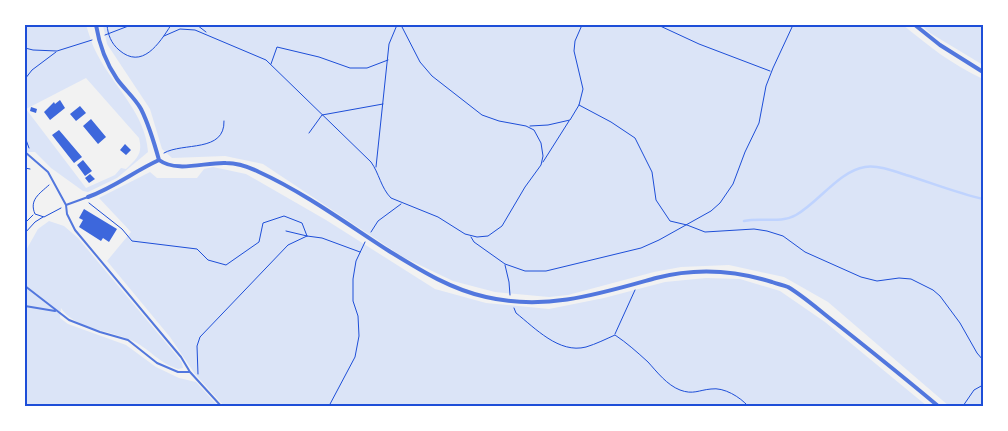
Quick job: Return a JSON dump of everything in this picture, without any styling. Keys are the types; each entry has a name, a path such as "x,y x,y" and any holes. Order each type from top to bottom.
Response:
{"street":[{"path":"96,25 108,65 140,108 151,132 159,160 167,166 228,163 248,167 288,187 418,269 439,280 466,292 510,301 546,303 575,300 681,273 717,271 753,276 787,287 864,345 938,406"},
{"path":"915,25 940,45 983,72"},
{"path":"86,198 121,182 138,169 159,160"}],"lane":[{"path":"25,152 48,172 66,205 75,230 182,356 190,372 221,406"},
{"path":"66,205 86,198"},
{"path":"25,286 69,320 128,340 158,363 178,372 190,372"},
{"path":"25,306 57,311"}],"path":[{"path":"107,25 109,37 115,47 128,57 134,58 150,51 164,36 170,25"},
{"path":"116,31 131,25"},
{"path":"197,25 226,44 259,56 271,65 355,145 376,169 387,194 396,201 438,217 470,236 488,236 502,226 525,187 579,106 583,89 574,51 574,41 582,25"},
{"path":"376,169 389,44 397,25"},
{"path":"401,25 415,54 426,69 482,115 499,121 526,126 548,125 570,120"},
{"path":"658,25 699,44 771,72"},
{"path":"470,236 474,242 504,264 525,271 546,271 641,248 711,211 720,203 733,184 745,152 759,123 766,86 771,72 794,25"},
{"path":"164,36 175,30 188,28 209,34"},
{"path":"25,79 39,64 57,52 91,40"},
{"path":"103,51 115,47"},
{"path":"271,65 278,47 319,57 350,68 367,68 388,60"},
{"path":"26,48 57,52"},
{"path":"309,133 322,115 384,104"},
{"path":"579,106 611,122 635,138 652,172 656,200 670,221 687,224 705,232 754,229 767,231 783,236 805,252 861,277 877,281 899,278 911,279 933,290 940,296 960,323 983,360"},
{"path":"159,160 165,152 200,146 219,138 222,135 224,121"},
{"path":"526,126 534,130 539,137 543,149 541,164"},
{"path":"25,137 31,157"},
{"path":"25,168 30,169"},
{"path":"44,217 35,214 32,207 34,199 54,182"},
{"path":"86,198 122,229 132,241 197,249 208,260 226,264 259,242 263,223 284,216 302,223 307,236"},
{"path":"329,406 346,376 359,336 358,316 353,301 353,279 356,260 378,220 402,203"},
{"path":"25,233 35,222 66,205"},
{"path":"25,224 35,214"},
{"path":"286,231 322,238 360,252"},
{"path":"198,380 197,346 200,337 288,245 307,236"},
{"path":"504,264 509,282 510,301 516,313 548,338 570,348 586,347 615,335 626,307 639,283"},
{"path":"615,335 634,350 664,379 680,390 695,393 712,388 742,399 748,406"},
{"path":"963,406 974,390 983,386"}],"shaded area":[{"path":"25,25 86,25 97,54 142,125 148,152 117,178 88,192 83,191 51,168 35,152 25,152","holes":["86,78 139,138 140,152 126,169 121,168 115,175 86,188 26,109"]},
{"path":"103,25 903,25 951,61 983,79 983,406 949,406 828,302 784,277 729,265 681,267 654,272 568,295 549,297 495,292 453,281 403,257 263,164 225,156 172,158 162,149 150,109 107,44"},
{"path":"921,25 983,25 983,65 930,33"},
{"path":"213,167 246,174 326,220 435,289 486,303 549,309 604,298 665,282 706,278 740,279 780,291 825,322 927,406 224,406 195,374 170,337 107,261 131,232 99,198 150,172 157,178 197,178 204,169"},
{"path":"49,221 64,226 78,238 177,356 183,368 178,369 171,366 131,340 83,325 67,315 61,308 60,318 68,324 126,345 156,367 179,378 196,382 218,406 25,406 25,252 38,229"}],"building":[{"path":"60,100 65,108 50,120 44,112 54,102 55,104"},
{"path":"80,106 86,113 76,121 70,114"},
{"path":"31,107 37,109 36,113 30,111"},
{"path":"91,119 106,137 98,144 83,126"},
{"path":"59,130 82,157 74,163 52,135"},
{"path":"125,144 131,150 126,155 120,150"},
{"path":"83,160 92,171 85,176 77,165"},
{"path":"90,174 95,179 89,183 85,178"},
{"path":"84,209 117,229 109,242 103,238 101,241 79,227 83,220 79,218"}],"waterway":[{"path":"744,221 790,218 805,209 846,174 865,167 891,170 983,199"}]}
